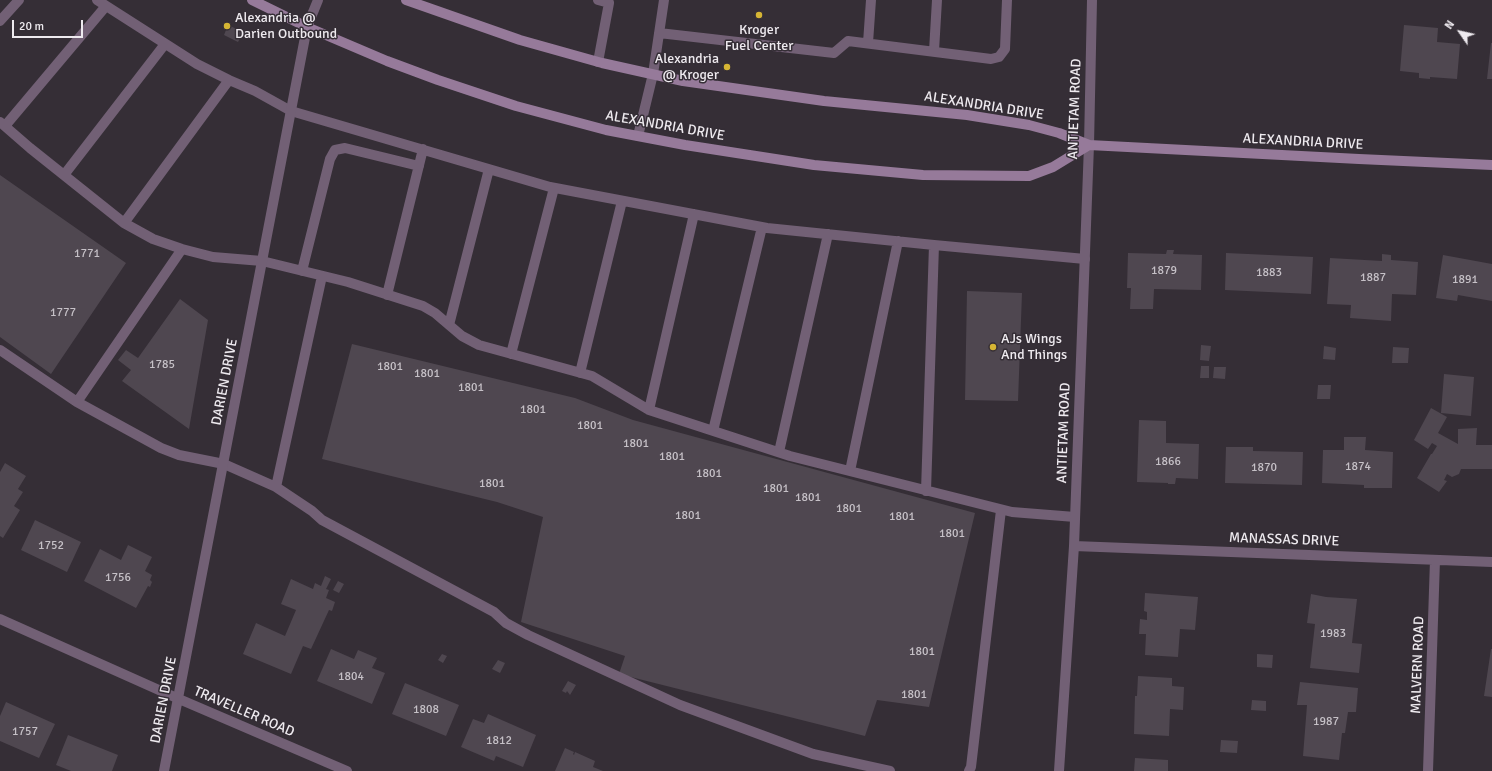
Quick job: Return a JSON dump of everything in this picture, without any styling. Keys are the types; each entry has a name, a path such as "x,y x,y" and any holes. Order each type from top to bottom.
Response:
{"main road":[{"name":"ALEXANDRIA DRIVE","path":"252,0 307,27 387,61 438,80 516,106 606,130 685,145 814,164 923,175 1029,176 1053,167 1089,145"},
{"name":"ALEXANDRIA DRIVE","path":"406,0 520,40 598,62 653,74 706,84 817,100 967,115 1029,125 1059,133 1089,145 1492,165"}],"street":[{"path":"0,21 19,0"},
{"path":"96,0 197,64 228,80 255,91 291,111 554,188 762,227 934,246 1085,259"},
{"name":"DARIEN DRIVE","path":"164,771 307,27 318,0"},
{"path":"598,0 609,3 598,62"},
{"path":"638,136 653,74 664,0"},
{"path":"868,43 871,0"},
{"path":"934,51 937,0"},
{"path":"659,33 834,53 848,41 991,59 999,57 1005,49 1007,0"},
{"name":"ANTIETAM ROAD","path":"1059,771 1074,546 1089,145 1092,0"},
{"path":"106,6 2,124 124,223 153,239 182,250 213,257 262,261 348,282 423,306 435,313 462,336 479,346 592,376 649,410 779,452 1001,510 1075,517"},
{"path":"64,175 165,44"},
{"path":"124,223 228,80"},
{"path":"302,271 330,159 335,150 345,148 419,166"},
{"path":"387,295 423,150"},
{"path":"449,325 489,169"},
{"path":"511,354 554,188"},
{"path":"580,373 622,201"},
{"path":"649,410 694,214"},
{"path":"714,431 762,227"},
{"path":"779,452 828,234"},
{"path":"850,471 898,241"},
{"path":"926,491 934,246"},
{"path":"77,402 182,250"},
{"path":"276,487 322,276"},
{"path":"0,350 77,402 161,448 179,455 224,464 276,487 312,511 322,520 494,612 506,623 528,635 680,705 813,754 890,771"},
{"path":"969,771 971,767 1001,510"},
{"name":"MANASSAS DRIVE","path":"1074,546 1492,562"},
{"name":"MALVERN ROAD","path":"1428,771 1435,560"},
{"name":"TRAVELLER ROAD","path":"0,619 179,699 347,771"}],"building":[{"path":"228,25 243,32 238,42 224,35"},
{"path":"1404,25 1438,28 1437,42 1460,44 1457,79 1430,77 1430,79 1419,78 1419,73 1400,71"},
{"path":"1491,43 1492,79 1487,79"},
{"path":"0,175 126,263 51,374 0,337"},
{"path":"1167,250 1174,250 1173,254 1202,255 1201,290 1154,289 1153,309 1130,309 1131,288 1127,288 1128,253 1166,254"},
{"path":"1226,253 1313,257 1311,294 1225,290"},
{"path":"1382,254 1391,255 1391,260 1418,262 1416,295 1392,294 1391,321 1350,318 1351,305 1327,304 1330,258 1382,261"},
{"path":"1443,255 1492,264 1492,301 1458,295 1457,301 1436,298"},
{"name":"AJs Wings And Things","path":"967,291 1022,293 1018,401 965,400"},
{"path":"180,299 208,320 189,429 122,381 131,370 118,360 126,350 138,358"},
{"path":"352,344 575,398 633,420 975,513 929,707 877,700 865,736 619,674 625,656 521,622 543,517 497,502 322,459"},
{"path":"1201,345 1211,346 1209,361 1200,360"},
{"path":"1324,346 1336,348 1335,360 1323,359"},
{"path":"1393,347 1409,348 1408,363 1392,363"},
{"path":"1201,366 1209,366 1209,378 1200,378"},
{"path":"1214,367 1226,367 1225,379 1213,378"},
{"path":"1444,374 1474,377 1471,416 1441,413"},
{"path":"1318,385 1331,385 1330,399 1317,399"},
{"path":"1431,408 1447,417 1438,433 1458,444 1458,429 1477,428 1476,445 1492,445 1492,469 1461,469 1459,474 1452,477 1447,474 1444,480 1447,481 1439,492 1417,478 1437,446 1432,443 1428,449 1414,440"},
{"path":"1139,420 1166,421 1166,443 1199,444 1198,479 1176,478 1175,484 1137,482"},
{"path":"1344,437 1366,437 1365,450 1393,452 1392,488 1364,488 1364,485 1322,483 1323,450 1344,450"},
{"path":"1226,447 1253,447 1253,451 1303,452 1302,485 1225,483"},
{"path":"5,463 26,476 18,489 23,492 14,506 20,510 3,538 0,536 0,472"},
{"path":"35,520 81,542 67,572 21,550"},
{"path":"128,545 152,557 145,571 152,575 150,580 152,582 150,587 148,586 136,608 84,581 100,549 121,560"},
{"path":"325,576 331,579 326,589 329,590 326,598 335,602 332,611 329,610 311,649 303,646 291,674 243,654 256,623 285,636 296,610 281,604 291,579 313,589 315,583 321,586"},
{"path":"338,581 344,584 339,593 333,590"},
{"path":"1145,593 1198,597 1195,630 1180,629 1178,657 1145,655 1146,634 1139,634 1140,619 1147,620 1147,612 1144,611"},
{"path":"1311,594 1326,597 1357,599 1352,643 1362,644 1359,673 1310,668 1315,624 1307,623"},
{"path":"331,649 354,659 358,650 377,658 372,668 385,673 372,704 317,681"},
{"path":"1492,649 1492,697 1484,696"},
{"path":"442,654 447,656 443,663 438,660"},
{"path":"1257,654 1273,655 1272,668 1257,667"},
{"path":"498,660 505,663 500,673 492,669"},
{"path":"1138,676 1172,678 1172,686 1184,687 1183,710 1170,709 1169,736 1134,734 1135,696 1137,696"},
{"path":"568,681 576,685 570,695 567,691 566,693 562,691"},
{"path":"1300,682 1358,688 1356,712 1348,712 1345,733 1342,733 1339,760 1303,756 1307,705 1297,705"},
{"path":"405,683 459,705 446,736 392,714"},
{"path":"1252,700 1266,701 1266,711 1251,710"},
{"path":"6,702 55,724 39,758 0,741 0,716"},
{"path":"488,714 536,735 523,767 496,756 494,761 461,747 473,719 484,723"},
{"path":"68,735 118,755 112,771 71,771 56,765"},
{"path":"1221,740 1238,741 1237,753 1220,752"},
{"path":"565,748 574,752 574,755 575,752 595,761 593,767 603,771 555,771"},
{"path":"1135,758 1168,760 1168,771 1134,771"}],"place":[{"name":"Kroger Fuel Center","path":"759,15"},
{"name":"Alexandria @ Darien Outbound","path":"227,26"},
{"name":"Alexandria @ Kroger","path":"727,67"},
{"name":"AJs Wings And Things","path":"993,347"}]}
